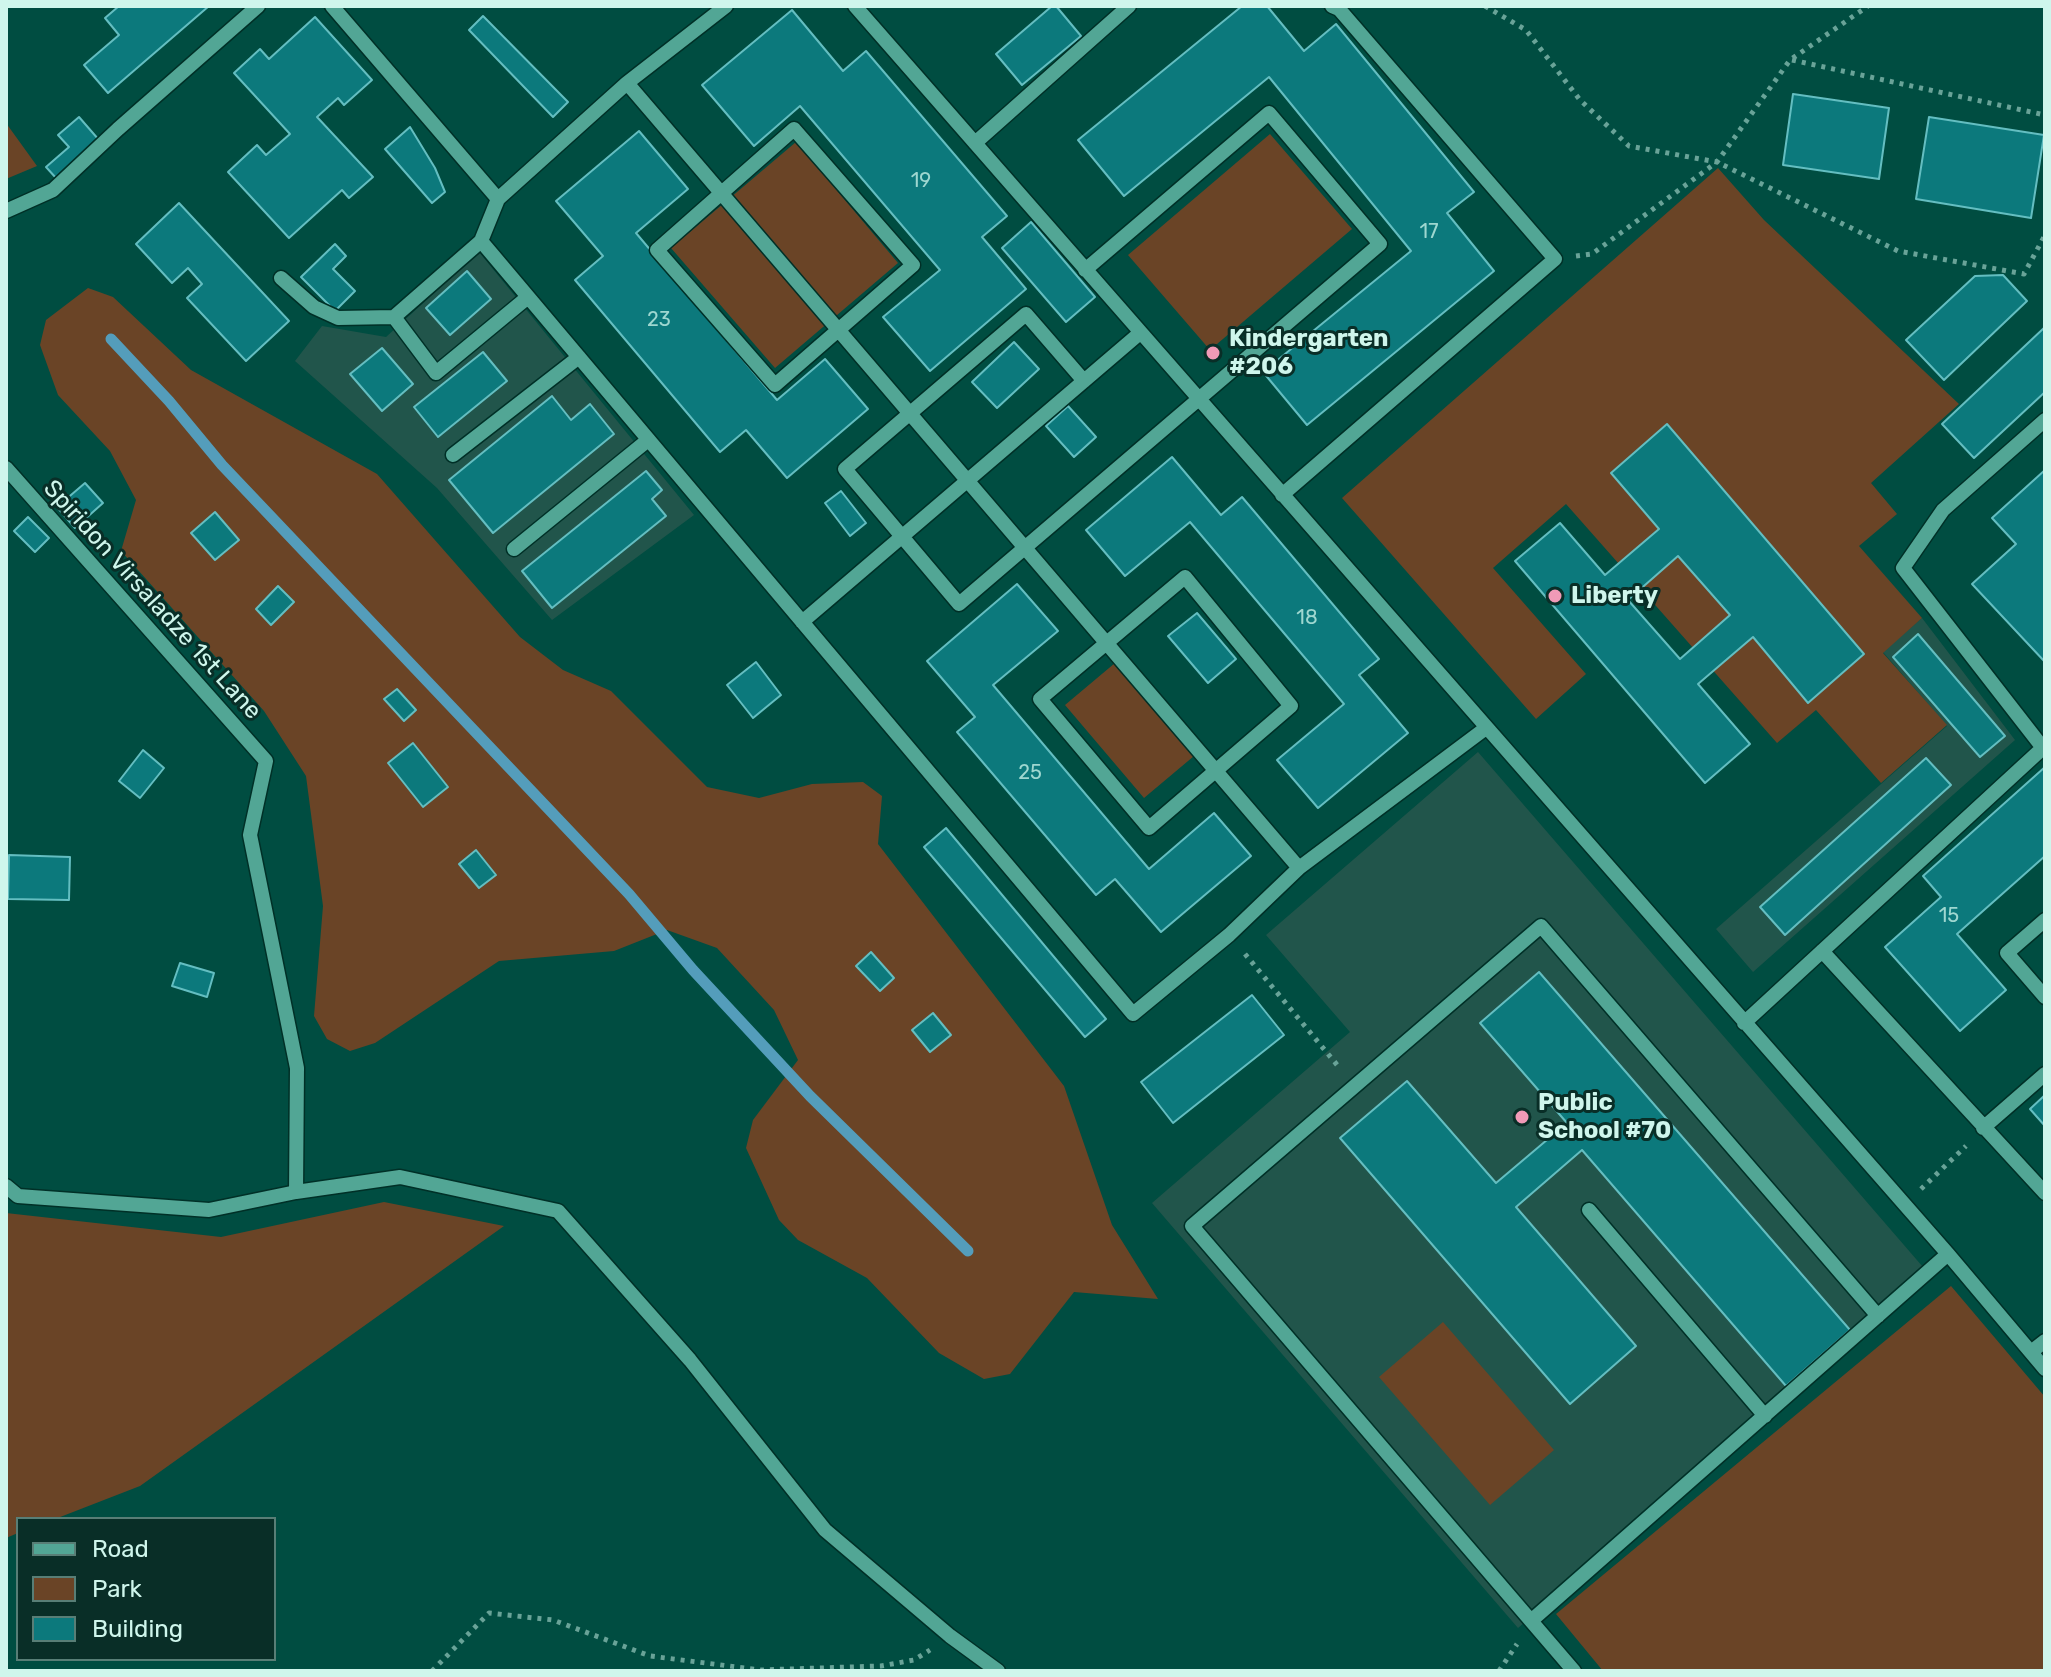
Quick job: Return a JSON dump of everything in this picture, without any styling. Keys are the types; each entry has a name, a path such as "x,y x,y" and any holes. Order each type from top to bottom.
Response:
{"street":[{"path":"6,211 53,190 258,6"},
{"path":"332,6 498,199"},
{"path":"281,278 314,307 338,318 394,317 481,241 498,199 627,83 726,6"},
{"path":"855,6 1948,1254 2045,1369"},
{"path":"975,143 1129,6"},
{"path":"1282,495 1555,259 1339,9 1332,6"},
{"path":"627,83 1299,868"},
{"path":"1084,381 1026,314 845,469 959,604 1380,244 1269,113 1085,270"},
{"path":"794,129 913,265 839,330 775,385 657,250 794,129"},
{"path":"481,241 1133,1014 1229,935 1299,868 1486,728"},
{"path":"394,317 436,373 528,297"},
{"path":"802,622 1140,333"},
{"path":"453,455 579,357"},
{"path":"1744,1023 2044,747 1903,568 1943,510 2045,420"},
{"path":"514,549 648,440"},
{"name":"Spiridon Virsaladze 1st Lane","path":"6,468 266,761 250,835 297,1068 296,1192"},
{"path":"1185,577 1291,706 1216,771 1149,828 1040,699 1185,577"},
{"path":"2045,920 2007,953 2045,997"},
{"path":"1574,1671 1192,1226 1541,926 1878,1316"},
{"path":"1822,951 2045,1193"},
{"path":"1983,1128 2045,1074"},
{"path":"6,1186 18,1196 209,1210 296,1192 400,1177 558,1211 690,1360 825,1530 950,1636 998,1671"},
{"path":"1589,1210 1765,1416"},
{"path":"1532,1620 1948,1254"},
{"path":"2031,1352 2045,1341"}],"path":[{"path":"1485,6 1526,30 1580,100 1629,146 1717,162 1898,251 2024,274 2045,235"},
{"path":"1555,259 1592,254 1717,162 1790,60 1868,6"},
{"path":"1790,60 2045,115"},
{"path":"1229,935 1354,1086"},
{"path":"1904,1206 1983,1128"},
{"path":"432,1671 489,1613 553,1620 650,1656 761,1670 881,1666 914,1660 950,1636"}],"shaded area":[{"path":"479,252 694,515 552,620 437,488 295,361 322,326 386,337"},
{"path":"1922,618 2015,740 1753,972 1716,929 1947,726 1883,652"},
{"name":"Public School #70","path":"1478,752 1929,1274 1518,1628 1152,1203 1350,1032 1266,935"}],"green space":[{"path":"6,123 37,166 6,179"},
{"path":"1270,134 1352,229 1210,350 1128,255"},
{"path":"796,142 898,263 775,368 671,248"},
{"path":"1718,168 1764,220 1959,404 1871,483 1897,514 1859,546 1922,618 1883,653 1947,725 1881,783 1816,710 1777,743 1566,504 1493,568 1586,674 1536,719 1342,498"},
{"path":"88,288 113,297 191,370 377,474 520,637 563,670 611,691 707,787 759,798 812,784 863,782 882,796 878,844 1064,1086 1112,1225 1158,1299 1074,1292 1010,1374 984,1379 939,1353 867,1278 798,1240 779,1220 746,1148 753,1120 798,1060 774,1010 717,948 667,930 614,951 499,961 375,1043 350,1051 327,1039 314,1016 323,906 306,776 264,711 121,551 136,500 110,451 58,395 40,345 46,320"},
{"path":"1115,663 1194,756 1144,798 1065,705"},
{"path":"384,1202 504,1226 140,1486 60,1517 16,1517 16,1534 6,1538 6,1213 221,1237"},
{"path":"1951,1286 2045,1397 2045,1671 1603,1671 1556,1614"},
{"path":"1443,1322 1554,1450 1490,1505 1379,1377"}],"building":[{"path":"119,6 209,6 108,93 84,65 119,35 105,18"},
{"path":"1052,6 1056,6 1081,36 1022,85 996,54"},
{"path":"1242,6 1267,6 1304,51 1336,24 1474,192 1447,213 1494,271 1307,425 1263,372 1411,251 1269,77 1124,196 1078,140"},
{"path":"792,10 843,71 866,51 1007,216 982,237 1026,289 930,371 883,317 940,270 800,106 754,146 702,85"},
{"path":"483,16 568,102 553,117 469,30"},
{"path":"315,17 372,80 344,105 338,98 317,117 373,177 349,198 342,190 289,238 228,172 257,145 266,155 290,134 234,73 260,49 269,59"},
{"path":"1793,94 1889,108 1879,179 1783,165"},
{"path":"79,117 99,140 56,178 46,167 69,147 58,135"},
{"path":"1929,117 2044,135 2031,218 1916,199"},
{"path":"410,127 435,168 445,192 432,203 385,149"},
{"path":"639,131 688,189 636,233 777,400 825,359 868,409 787,478 746,430 720,452 575,280 603,256 556,201"},
{"path":"179,203 289,321 246,361 187,298 202,284 188,268 172,283 136,244"},
{"path":"1031,222 1095,297 1066,322 1002,248"},
{"path":"335,244 346,256 333,269 355,291 335,311 301,277"},
{"path":"467,271 491,299 450,335 426,308"},
{"path":"2003,275 2027,301 1944,380 1906,340 1975,276"},
{"path":"2045,327 2045,392 1974,458 1942,424"},
{"path":"1014,342 1039,369 997,408 972,382"},
{"path":"382,348 413,384 382,411 350,374"},
{"path":"483,352 507,381 438,437 414,407"},
{"path":"552,396 571,420 590,404 614,434 493,533 449,480"},
{"path":"1068,406 1096,437 1074,457 1046,426"},
{"path":"1667,424 1864,654 1808,703 1753,637 1698,684 1750,744 1705,783 1515,561 1560,523 1605,575 1659,529 1611,473","holes":["1678,556 1730,615 1680,659 1628,600"]},
{"path":"1172,457 1221,515 1242,497 1379,659 1359,675 1408,733 1318,808 1277,760 1344,704 1190,522 1125,576 1086,530"},
{"path":"2045,470 2045,662 1972,584 2016,544 1992,518"},
{"path":"646,471 662,490 652,499 666,516 552,608 522,571"},
{"path":"85,483 103,503 75,528 57,507"},
{"path":"841,491 866,523 850,536 825,503"},
{"path":"215,512 239,540 215,560 191,533"},
{"path":"28,517 49,538 35,552 14,531"},
{"path":"1017,584 1058,631 993,685 1149,869 1214,813 1251,856 1161,932 1115,879 1096,895 957,732 975,717 927,661"},
{"path":"278,586 294,602 271,625 256,609"},
{"path":"1197,613 1236,659 1208,683 1168,636"},
{"path":"1918,634 2005,736 1980,757 1893,657"},
{"path":"756,662 781,695 753,718 727,685"},
{"path":"397,689 416,710 404,721 384,699"},
{"path":"413,743 448,787 423,807 388,763"},
{"path":"143,750 164,768 140,798 119,781"},
{"path":"1926,758 1951,785 1785,935 1760,907"},
{"path":"2045,767 2045,856 1957,934 2006,990 1960,1031 1885,947 1941,897 1923,876"},
{"path":"946,828 1106,1019 1085,1037 924,847"},
{"path":"476,850 496,875 479,888 459,864"},
{"path":"9,855 70,857 69,900 8,899"},
{"path":"871,952 894,978 880,991 856,966"},
{"path":"180,963 214,973 207,997 172,986"},
{"path":"1539,972 1850,1330 1786,1386 1582,1150 1516,1207 1636,1346 1570,1404 1340,1138 1407,1081 1496,1183 1567,1123 1480,1023"},
{"path":"1252,995 1284,1035 1173,1123 1141,1082"},
{"path":"933,1013 951,1035 930,1052 912,1030"},
{"path":"2045,1095 2045,1126 2030,1109"}],"waterway":[{"path":"111,339 169,401 222,465 629,894 693,970 810,1096 968,1251"}],"place":[{"name":"Kindergarten #206","path":"1213,353"},
{"name":"Liberty","path":"1555,596"},
{"name":"Public School #70","path":"1522,1117"}]}
